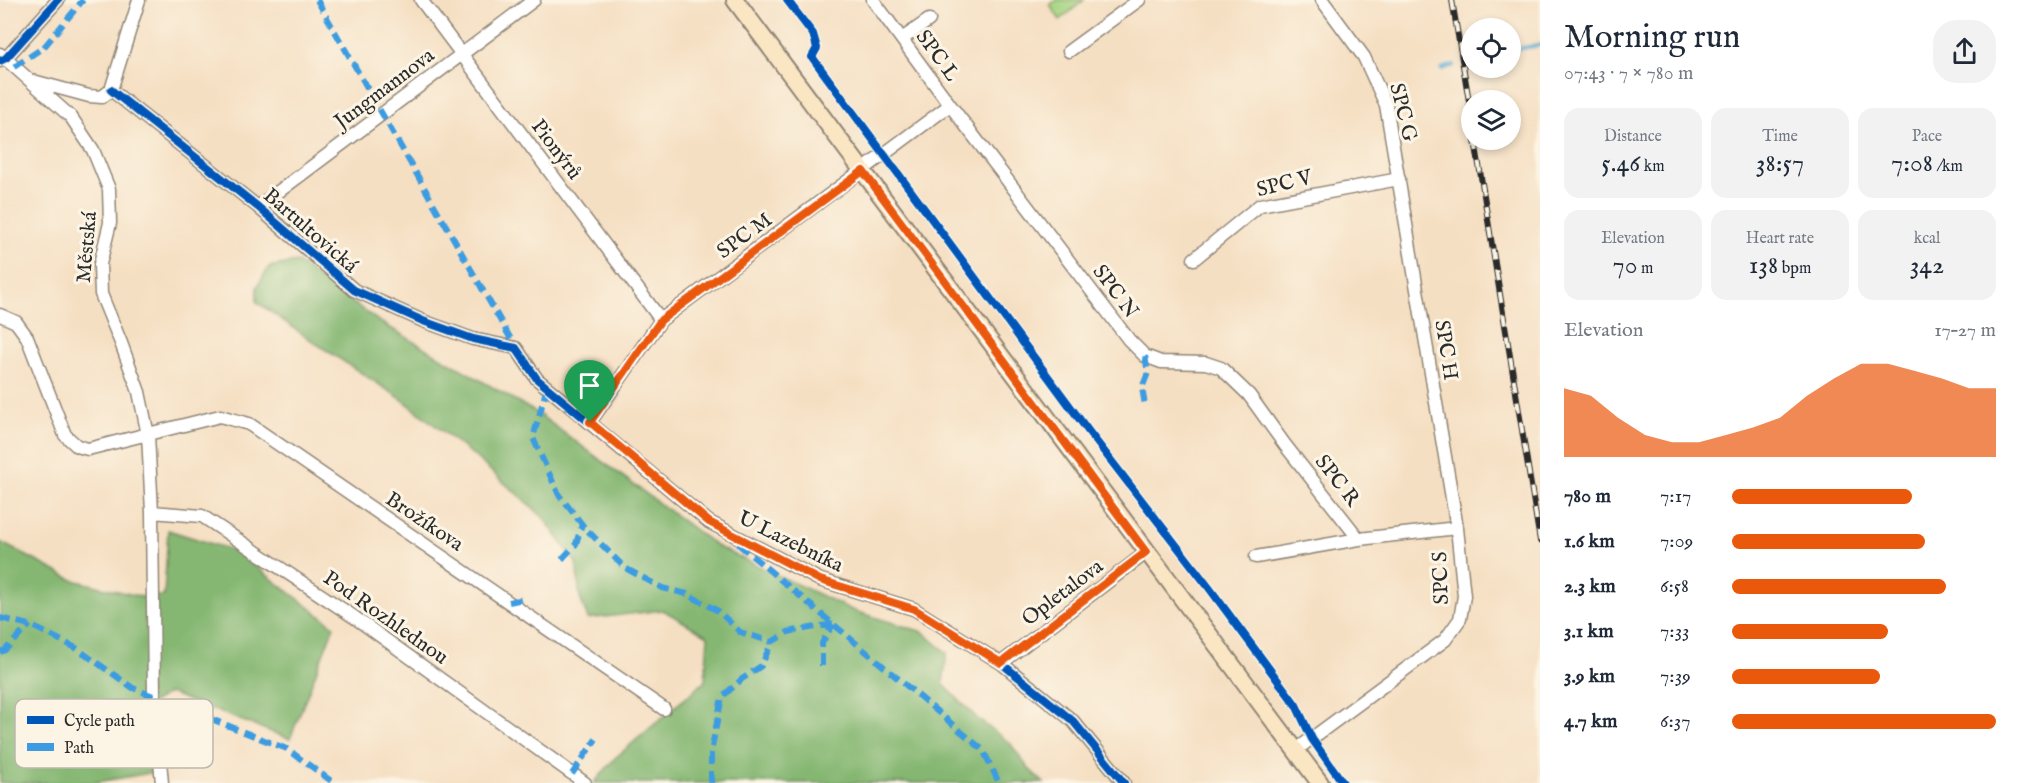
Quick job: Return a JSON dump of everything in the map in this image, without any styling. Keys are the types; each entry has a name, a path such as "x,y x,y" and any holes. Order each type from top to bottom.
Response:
{"main road":[{"path":"735,0 1320,783"}],"street":[{"path":"1,60 58,0"},
{"path":"29,80 89,96 102,97 111,90 139,0"},
{"name":"Pionýrů","path":"422,0 661,320"},
{"name":"Jungmannova","path":"258,207 534,0"},
{"name":"SPC L","path":"873,0 950,105"},
{"path":"1069,51 1139,0"},
{"name":"SPC G","path":"1322,0 1364,57 1386,105 1399,179"},
{"path":"902,39 929,20"},
{"name":"Městská","path":"1,60 29,80 70,117 93,150 109,189 110,223 100,264 101,294 122,343 139,392 148,435 152,512 154,699"},
{"name":"Bartultovická","path":"111,90 258,207 354,290 423,321 473,339 516,348"},
{"name":"SPC M","path":"590,422 661,320 950,105"},
{"name":"SPC N","path":"950,105 1127,329 1145,356 1161,362 1206,363 1221,368 1249,395 1285,445"},
{"name":"SPC V","path":"1194,259 1260,205 1399,179"},
{"name":"SPC H","path":"1399,179 1456,528"},
{"path":"0,315 16,322 27,337 65,435 77,446 88,449 148,435"},
{"name":"U Lazebníka","path":"516,348 537,379 709,522 820,580 914,609 1001,663 1073,721 1124,783"},
{"name":"Brožíkova","path":"148,435 220,416 249,424 664,709"},
{"name":"SPC R","path":"1285,445 1359,539"},
{"name":"Pod Rozhlednou","path":"152,512 202,516 354,617 585,783"},
{"name":"SPC S","path":"1256,557 1359,539 1456,528 1464,596 1460,620 1445,640 1296,750"},
{"name":"Opletalova","path":"1001,663 1146,552"},
{"name":"Městská","path":"158,768 159,783"}],"green space":[{"path":"1056,0 1084,0 1060,20 1050,5"},
{"path":"297,262 380,322 537,413 718,547 854,611 923,632 947,653 943,684 979,720 1010,743 1028,768 1044,783 594,783 614,759 705,681 708,636 663,610 588,619 580,598 576,563 543,517 475,457 403,400 257,302 257,287 269,267"},
{"path":"168,530 235,551 334,626 290,739 213,710 213,699 185,699 169,693 159,699 15,699 15,768 150,768 151,773 91,783 0,783 0,542 73,580 142,597 164,596"}],"waterway":[{"path":"1521,48 1540,45"},
{"path":"1442,69 1454,65"}],"railway":[{"path":"1452,0 1467,90"},
{"path":"1477,150 1540,541"}],"marked path":[{"path":"14,67 44,47 83,0"},
{"path":"317,0 516,348"},
{"path":"1145,356 1148,373 1142,388 1145,405"},
{"path":"547,387 533,438 559,495 585,528 625,568 662,588 687,594 718,611 740,632 772,642"},
{"path":"562,559 576,544 582,524"},
{"path":"738,544 983,750 999,783"},
{"path":"509,602 524,599"},
{"path":"0,618 30,625 76,648 133,688 161,699"},
{"path":"822,666 822,643 833,624"},
{"path":"711,783 711,752 722,697 761,666 772,642 788,632 833,624"},
{"path":"0,652 5,650 30,625"},
{"path":"213,720 287,749 334,783"},
{"path":"572,774 596,739"}],"cycle path":[{"path":"0,61 6,58 58,0"},
{"path":"787,0 813,34 817,48 812,57 1089,432 1296,705 1312,739 1343,783"},
{"path":"111,90 258,207 354,290 423,321 473,339 516,348 537,379 709,522 820,580 914,609 1001,663 1073,721 1124,783"}],"route":[{"path":"863,171 1146,552 1001,663 914,609 820,580 709,522 590,422 661,320 863,171"}]}
